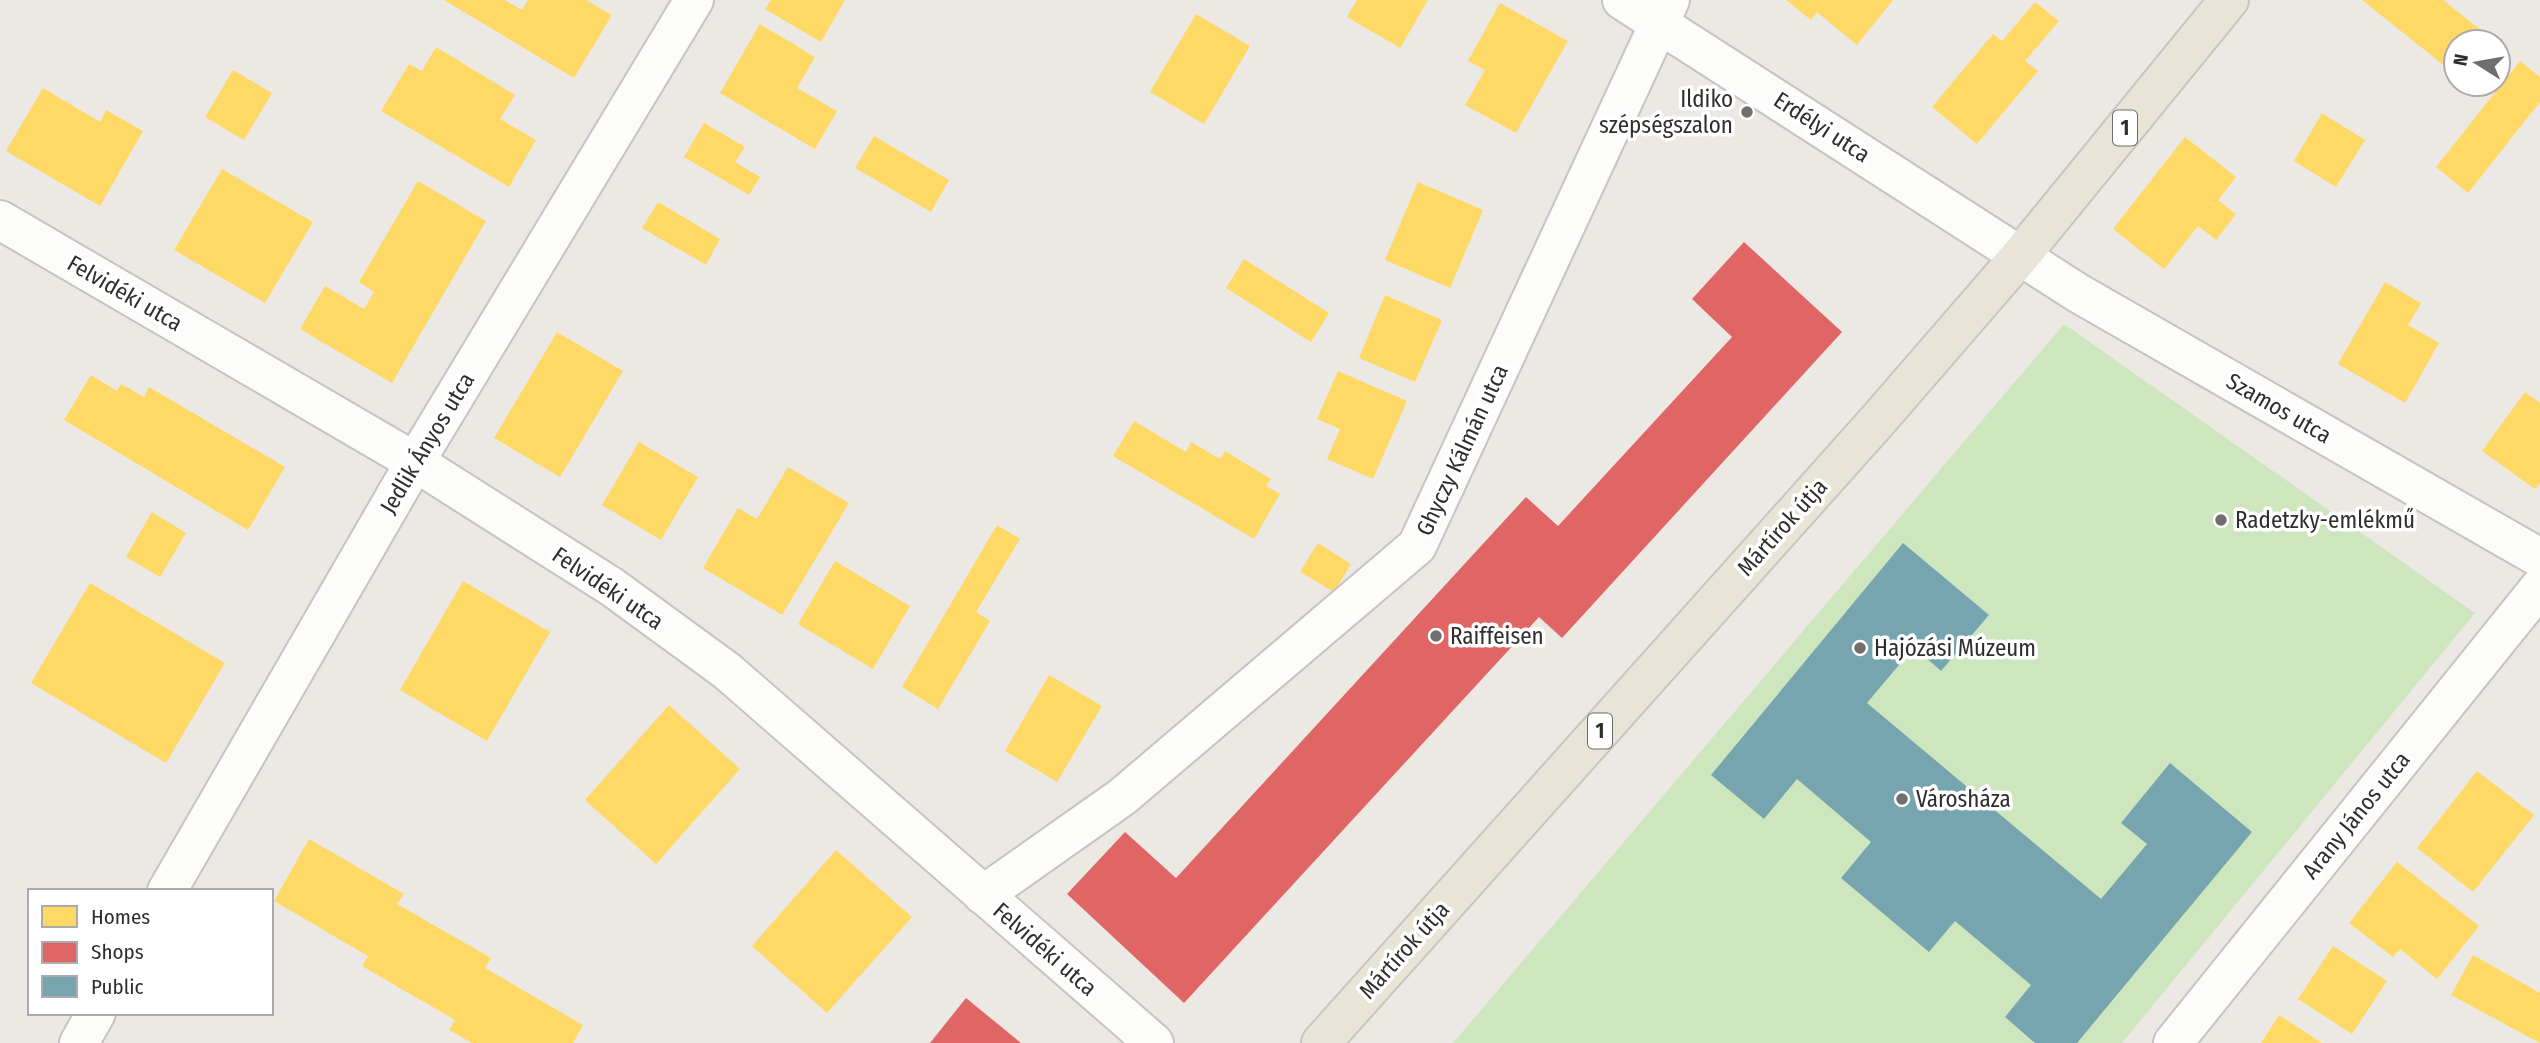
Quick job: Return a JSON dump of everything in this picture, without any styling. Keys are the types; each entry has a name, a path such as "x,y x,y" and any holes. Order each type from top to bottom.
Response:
{"main road":[{"name":"Mártírok útja","path":"1321,1043 1879,419 2021,255 2229,0"}],"street":[{"name":"Jedlik Ányos utca","path":"168,889 415,463 694,0"},
{"name":"Erdélyi utca","path":"1622,0 1664,11 2021,255"},
{"name":"Ghyczy Kálmán utca","path":"983,895 1122,796 1417,546 1664,11"},
{"name":"Felvidéki utca","path":"0,220 415,463 612,587 727,671 1154,1043"},
{"name":"Szamos utca","path":"2021,255 2078,293 2540,558"},
{"name":"Arany János utca","path":"2173,1043 2540,587"},
{"path":"79,1043 95,1015"}],"green space":[{"path":"2064,324 2475,613 2122,1043 1453,1043"}],"building: Homes":[{"path":"444,0 505,0 522,10 528,0 586,0 612,15 574,78"},
{"path":"771,0 845,0 821,42 765,9"},
{"path":"1357,0 1428,0 1400,48 1347,17"},
{"path":"1786,0 1893,0 1857,45 1817,12 1811,20"},
{"path":"2362,0 2443,0 2478,28 2442,28 2442,64"},
{"path":"2035,2 2059,21 2025,61 2038,71 1977,144 1932,107 1993,34 2002,41"},
{"path":"1500,3 1568,41 1516,133 1465,105 1485,70 1468,61"},
{"path":"1196,14 1250,46 1204,124 1150,92"},
{"path":"760,24 815,57 797,88 837,111 815,149 720,93"},
{"path":"436,47 515,95 500,119 536,140 509,187 381,111 409,64 422,71"},
{"path":"2520,61 2540,77 2540,102 2468,193 2436,167 2491,98 2512,98 2512,71"},
{"path":"233,70 272,93 244,140 205,117"},
{"path":"43,88 100,122 106,110 143,131 100,206 6,151"},
{"path":"2322,113 2365,140 2336,187 2294,161"},
{"path":"704,123 745,147 735,162 760,177 749,195 684,157"},
{"path":"874,136 949,180 931,212 855,168"},
{"path":"2185,137 2236,177 2218,200 2236,214 2216,240 2198,226 2164,269 2113,229"},
{"path":"222,169 313,222 265,303 174,250"},
{"path":"418,181 486,221 392,383 300,329 325,286 364,309 374,292 359,282"},
{"path":"1418,182 1483,210 1450,288 1385,260"},
{"path":"658,202 720,239 706,265 642,228"},
{"path":"1244,259 1329,313 1311,342 1226,288"},
{"path":"2385,282 2421,303 2408,325 2439,343 2405,403 2338,364"},
{"path":"1385,295 1442,320 1415,382 1359,358"},
{"path":"557,332 623,371 560,477 494,438"},
{"path":"1338,371 1407,401 1373,479 1327,459 1340,429 1317,419"},
{"path":"91,375 117,391 121,384 144,397 149,387 285,467 248,530 64,420"},
{"path":"2525,392 2540,403 2540,483 2535,489 2482,451"},
{"path":"1134,421 1186,452 1191,442 1220,459 1225,451 1271,479 1266,486 1280,494 1254,539 1113,456"},
{"path":"639,442 698,477 661,540 602,505"},
{"path":"788,467 849,503 782,615 703,568 738,508 757,519"},
{"path":"152,512 186,533 160,577 126,557"},
{"path":"997,525 1020,539 976,612 990,621 938,709 902,687"},
{"path":"1318,543 1351,564 1334,592 1300,572"},
{"path":"835,561 910,606 873,669 798,624"},
{"path":"463,581 550,632 487,741 400,690"},
{"path":"90,583 225,663 166,763 31,683"},
{"path":"1049,675 1102,706 1057,782 1005,751"},
{"path":"669,705 740,769 656,864 585,800"},
{"path":"2477,771 2534,815 2473,892 2417,848"},
{"path":"309,839 404,894 397,904 491,958 485,968 583,1025 573,1043 472,1043 449,1030 455,1020 362,966 368,956 274,901"},
{"path":"836,850 912,917 827,1013 752,946"},
{"path":"2397,862 2479,926 2437,979 2400,949 2393,957 2349,923"},
{"path":"2333,946 2387,981 2352,1034 2298,999"},
{"path":"2473,955 2540,993 2540,1043 2451,995"},
{"path":"2279,1015 2322,1043 2261,1043"}],"building: Shops":[{"path":"1744,242 1842,332 1562,638 1539,617 1184,1003 1067,894 1125,832 1176,878 1526,497 1558,526 1732,337 1692,299"},
{"path":"966,998 1021,1043 930,1043"}],"building: Public":[{"name":"Városháza","path":"1903,543 1989,615 1941,671 1914,647 1867,703 2101,899 2147,844 2121,823 2170,763 2252,832 2077,1043 2035,1043 2005,1017 2031,985 1955,921 1929,952 1841,878 1871,842 1797,779 1764,819 1711,775"}],"place":[{"name":"Ildiko szépségszalon","path":"1747,112"},
{"name":"Radetzky-emlékmű","path":"2221,520"},
{"name":"Raiffeisen","path":"1436,636"},
{"name":"Hajózási Múzeum","path":"1860,648"},
{"name":"Városháza","path":"1902,799"}]}
